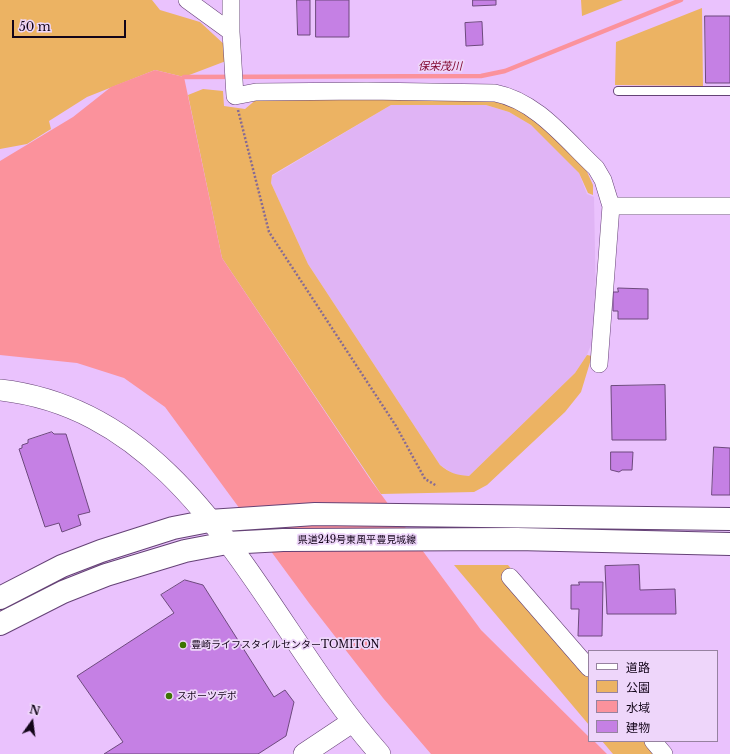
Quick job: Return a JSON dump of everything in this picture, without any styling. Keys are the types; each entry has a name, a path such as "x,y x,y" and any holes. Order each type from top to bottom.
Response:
{"main road":[{"path":"0,598 62,566 101,551 173,528 234,518 315,514 730,519"},
{"name":"県道249号東風平豊見城線","path":"0,624 63,592 106,574 185,551 237,542 517,539 730,544"}],"street":[{"path":"187,0 231,32"},
{"path":"232,0 231,32 235,96 256,92 367,91 495,93 508,96 535,110 596,168 603,180 611,206 599,364"},
{"path":"611,206 730,206"},
{"path":"0,390 38,397 65,405 117,431 135,444 173,478 209,521 237,542 261,588 352,722 380,754"},
{"path":"510,577 588,667"},
{"path":"304,754 352,722"},
{"path":"654,742 664,754"}],"lane":[{"path":"618,91 730,91"}],"path":[{"path":"235,96 269,232 396,426 425,479 437,486"}],"shaded area":[{"path":"391,105 486,105 509,112 531,125 565,157 579,173 587,194 594,197 596,308 594,337 587,355 575,373 469,476 455,475 440,465 308,264 271,183 272,176"}],"green space":[{"path":"0,0 152,0 160,10 200,22 226,46 226,61 184,77 155,70 87,97 49,121 51,129 27,144 0,149"},
{"path":"581,0 623,0 582,16"},
{"path":"702,8 703,86 615,85 616,42"},
{"path":"203,89 223,91 224,106 245,109 258,98 490,100 509,104 527,113 583,163 593,185 593,195 588,193 579,173 531,125 509,112 486,105 391,105 272,175 271,183 308,264 440,465 450,472 469,476 575,373 587,355 592,356 581,392 565,412 487,485 474,492 381,494 222,258 188,95"},
{"path":"454,565 508,565 588,658 588,724"},
{"path":"603,742 660,742 670,754 613,754"}],"water":[{"path":"155,70 184,77 222,258 372,482 481,630 588,736 588,742 595,742 607,754 431,754 383,698 309,603 165,407 124,378 77,363 0,355 0,161 73,117 111,87"}],"building":[{"path":"297,0 310,0 310,35 298,35"},
{"path":"316,0 349,0 349,37 316,37"},
{"path":"473,0 496,0 496,5 473,6"},
{"path":"705,16 730,16 730,83 706,83"},
{"path":"482,22 483,45 466,46 465,23"},
{"path":"618,288 648,289 648,319 618,319 618,311 613,311 613,292 618,292"},
{"path":"665,385 666,440 612,440 611,386"},
{"path":"52,432 54,434 66,434 90,512 78,515 81,525 62,532 59,523 45,527 19,449 22,448 22,445 28,443 28,440"},
{"path":"714,447 730,448 730,495 712,495"},
{"path":"611,452 633,452 632,470 622,470 619,472 611,470"},
{"path":"639,565 640,590 675,589 676,614 607,614 605,566"},
{"name":"豊崎ライフスタイルセンターTOMITON","path":"185,580 203,585 274,697 285,690 294,702 286,736 258,754 104,754 123,742 77,676 174,613 161,595"},
{"path":"579,582 603,582 602,636 578,636 579,609 571,609 571,585 579,585"}],"waterway":[{"name":"保栄茂川","path":"184,77 481,76 505,71 681,0"}],"place":[{"name":"豊崎ライフスタイルセンターTOMITON","path":"183,645"},
{"name":"スポーツデポ","path":"169,696"}]}
